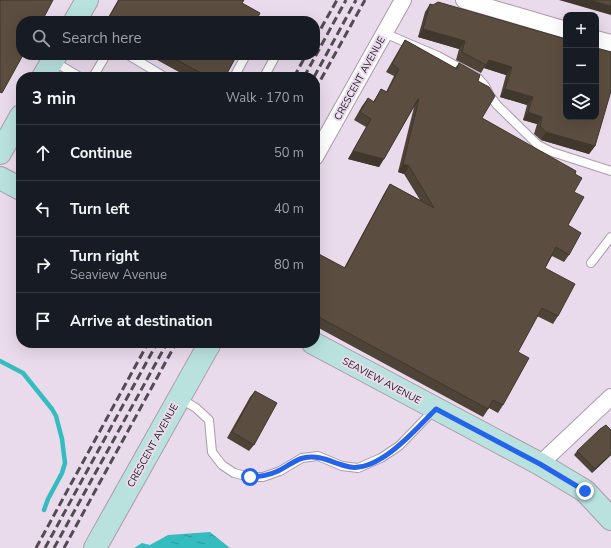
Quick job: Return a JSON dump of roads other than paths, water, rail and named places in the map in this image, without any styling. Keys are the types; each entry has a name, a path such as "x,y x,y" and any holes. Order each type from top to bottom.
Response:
{"main road":[{"path":"78,16 87,0"},
{"path":"0,153 16,125"},
{"path":"0,178 16,186"},
{"name":"SEAVIEW AVENUE","path":"320,347 540,464 585,491 611,519"},
{"name":"CRESCENT AVENUE","path":"95,548 207,348"}],"street":[{"name":"CRESCENT AVENUE","path":"320,147 403,0"},
{"path":"464,0 563,29"},
{"path":"599,40 611,43"},
{"path":"540,464 611,397"}],"lane":[{"path":"384,33 438,56 478,78 497,105 538,145 552,152 611,171"},
{"path":"96,72 103,60"},
{"path":"137,60 157,72"},
{"path":"237,72 243,60"},
{"path":"267,72 273,60"},
{"path":"50,64 68,72"},
{"path":"591,263 611,237"},
{"path":"179,398 196,408 209,420 212,452 222,465 234,473 250,477 263,477 280,471 302,458 318,456 342,466 358,468 381,458 399,446 436,409"}],"water":[{"path":"210,532 230,548 134,548 142,543 150,545 168,535"}],"waterway":[{"path":"0,361 23,373 56,416 62,439 65,463 62,473 48,499 44,510"}],"railway":[{"path":"320,30 337,0"},
{"path":"320,48 346,0"},
{"path":"317,72 356,0"},
{"path":"320,81 365,0"},
{"path":"297,72 303,60"},
{"path":"307,72 313,60"},
{"path":"36,548 145,348"},
{"path":"45,548 154,348"},
{"path":"54,548 164,348"},
{"path":"64,548 173,348"}]}
